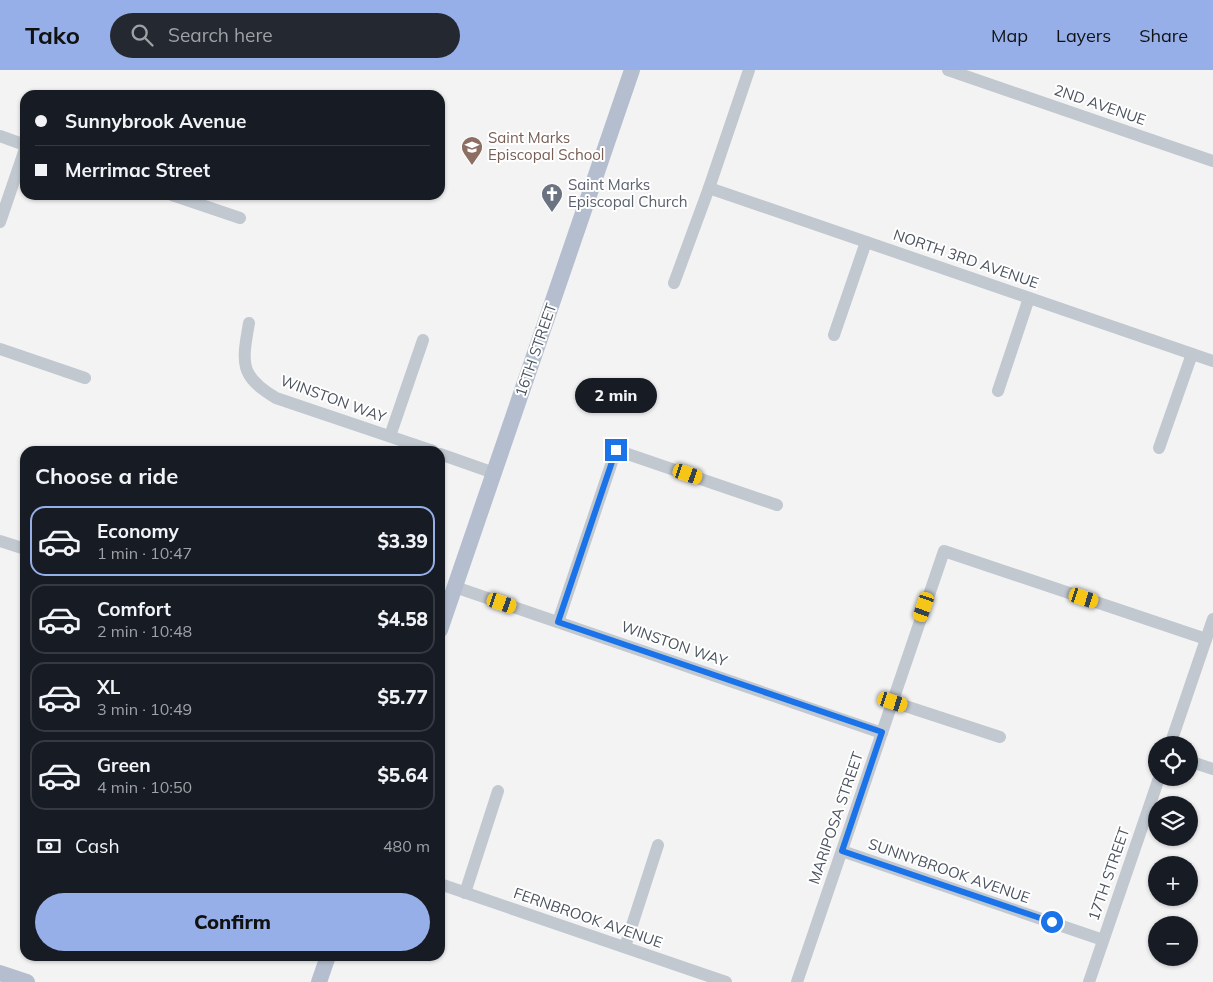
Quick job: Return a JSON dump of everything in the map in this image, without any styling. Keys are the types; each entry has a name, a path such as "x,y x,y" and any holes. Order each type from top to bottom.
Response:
{"main road":[{"name":"16TH STREET","path":"445,616 632,70"},
{"path":"319,982 326,961"},
{"path":"0,973 27,982"}],"street":[{"path":"674,283 749,70"},
{"name":"2ND AVENUE","path":"948,70 1213,161"},
{"path":"0,136 20,143"},
{"path":"0,222 20,164"},
{"name":"NORTH 3RD AVENUE","path":"709,188 1213,361"},
{"path":"187,200 240,218"},
{"path":"834,335 866,242"},
{"path":"998,391 1029,298"},
{"name":"WINSTON WAY","path":"249,323 243,356 248,374 260,388 276,398 419,446"},
{"path":"390,436 423,340"},
{"path":"0,349 85,378"},
{"path":"1159,448 1192,354"},
{"path":"558,622 616,450 777,505"},
{"path":"445,456 494,473"},
{"path":"0,541 20,547"},
{"name":"MARIPOSA STREET","path":"797,982 944,551 1206,639"},
{"name":"WINSTON WAY","path":"455,587 882,732"},
{"path":"1173,736 1213,619"},
{"path":"893,702 1000,737"},
{"path":"1198,764 1213,769"},
{"name":"17TH STREET","path":"1089,982 1156,786"},
{"path":"465,893 498,790"},
{"path":"625,947 658,845"},
{"name":"SUNNYBROOK AVENUE","path":"842,851 1103,940"},
{"name":"FERNBROOK AVENUE","path":"445,886 726,982"}],"place":[{"name":"Saint Marks Episcopal School","path":"472,166"},
{"name":"Saint Marks Episcopal Church","path":"552,213"}],"route":[{"path":"616,450 558,622 882,732 842,851 1052,922"}]}
